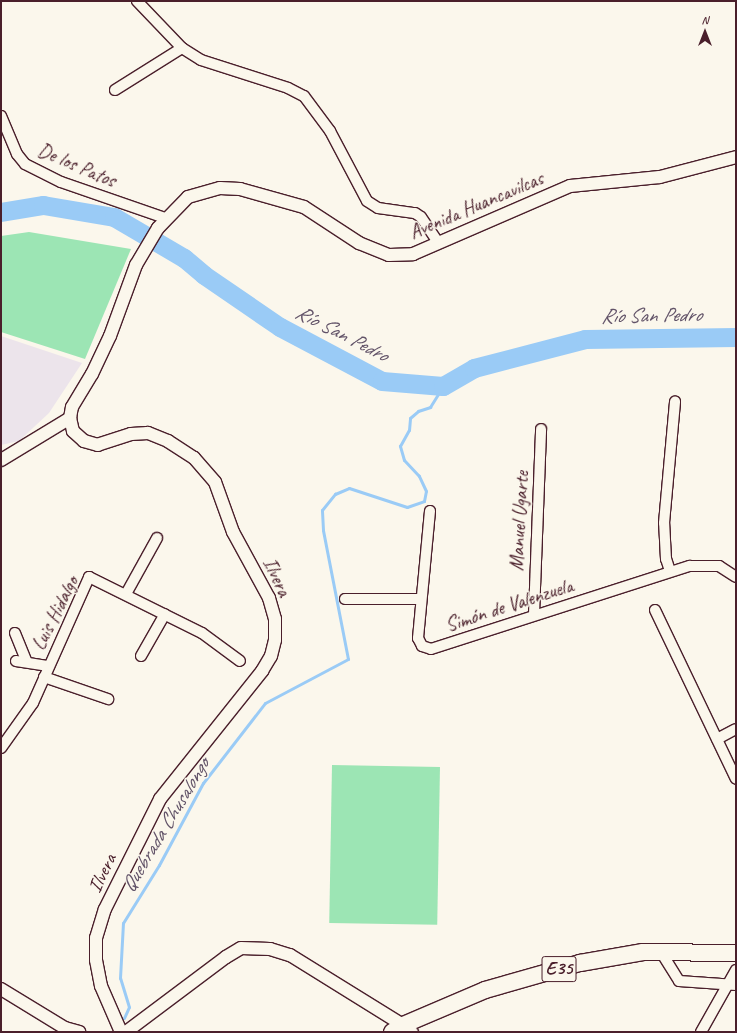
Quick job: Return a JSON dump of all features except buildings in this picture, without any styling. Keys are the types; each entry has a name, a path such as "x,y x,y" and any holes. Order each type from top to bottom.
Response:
{"highway":[{"name":"E35","path":"402,1030 485,990 580,963 643,952 736,953"}],"street":[{"path":"138,1 182,48 206,62 288,88 304,96 330,131 367,201 378,208 415,213 421,217 438,242"},
{"path":"114,90 182,48"},
{"name":"De los Patos","path":"1,116 17,154 25,164 61,182 162,223"},
{"name":"Avenida Huancavilcas","path":"70,418 77,397 92,374 110,336 136,265 162,223 188,197 209,190 233,188 304,207 359,243 389,256 413,254 570,186 660,177 736,157"},
{"path":"670,571 666,559 664,538 675,401"},
{"path":"1,460 70,418"},
{"name":"Ilvera","path":"70,418 74,431 84,441 98,445 131,434 148,434 168,441 194,458 215,482 234,532 269,598 275,619 271,656 216,731 160,799 105,910 96,938 96,960 101,986 121,1032"},
{"name":"Manuel Ugarte","path":"534,614 541,429"},
{"name":"Simón de Valenzuela","path":"430,511 418,638 422,646 431,649 534,614 690,566 719,566 736,577"},
{"path":"126,594 157,538"},
{"name":"Luis Hidalgo","path":"1,748 33,704 89,577 202,633 240,661"},
{"path":"345,599 421,598"},
{"path":"655,610 736,779"},
{"path":"141,656 165,614"},
{"path":"15,633 27,662"},
{"path":"16,661 49,666"},
{"path":"44,677 108,699"},
{"path":"717,739 736,729"},
{"path":"126,1032 226,956 241,948 270,949 290,955 402,1030"},
{"path":"661,952 679,982 732,985"},
{"path":"701,1032 732,985 736,970"},
{"path":"1,989 65,1028 79,1032"}],"shaded area":[{"path":"1,336 82,363 49,413 19,441 1,445"}],"green space":[{"path":"29,232 131,249 85,359 1,332 1,236"},
{"path":"332,765 440,767 437,925 329,923"}],"waterway":[{"name":"Río San Pedro","path":"1,212 43,205 114,217 184,258 204,275 280,327 382,381 443,386 474,368 585,339 736,337"},
{"name":"Quebrada Chusalongo","path":"124,1018 129,1007 120,978 123,923 159,865 203,783 265,703 348,659 323,530 322,510 335,494 349,488 407,507 424,501 426,491 419,476 404,460 400,446 409,430 410,418 418,411 430,407 443,386"}]}
